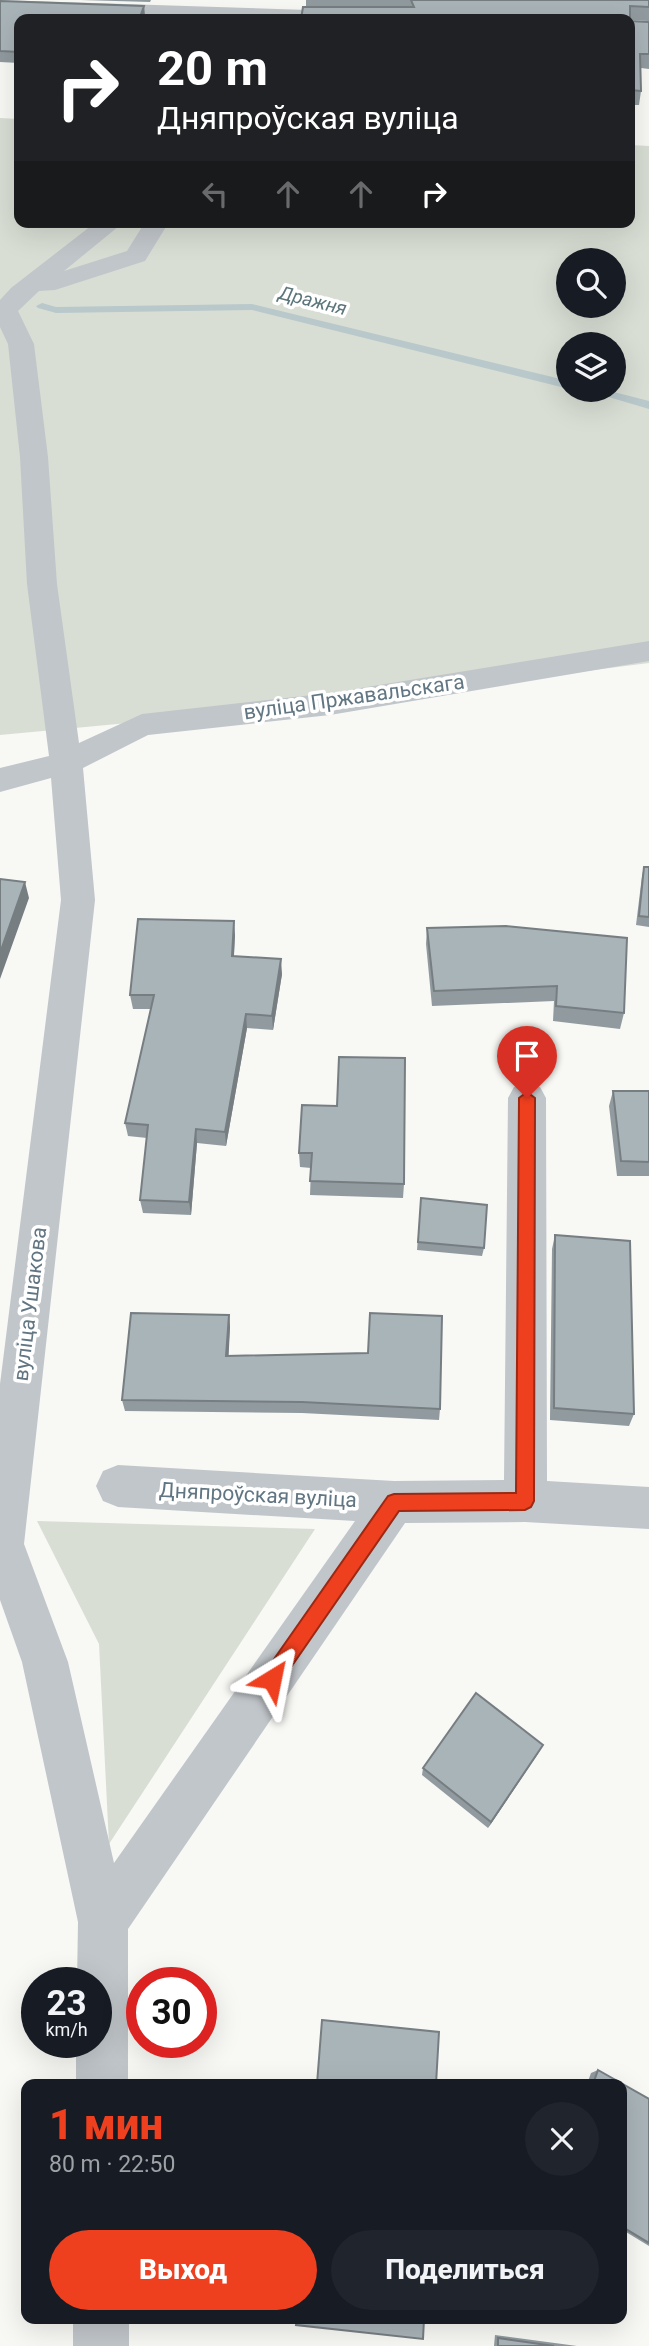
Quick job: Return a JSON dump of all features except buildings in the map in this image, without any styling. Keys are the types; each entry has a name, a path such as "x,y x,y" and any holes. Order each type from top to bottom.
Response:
{"street":[{"path":"0,4 290,14"},
{"path":"20,293 104,228"},
{"path":"20,293 136,256 153,228"},
{"name":"вуліца Ушакова","path":"20,293 5,310 21,344 34,457 42,584 66,763 78,900 1,1544 45,1662 103,1922 102,2079"},
{"name":"вуліца Пржавальскага","path":"0,780 66,763 142,725 330,704 649,651"},
{"path":"525,1501 527,1098"},
{"name":"Дняпроўская вуліца","path":"118,1486 394,1502 525,1501 649,1508"},
{"path":"103,1922 394,1502"},
{"path":"101,2324 101,2346"}],"shaded area":[{"path":"0,118 14,119 14,228 635,228 635,145 649,146 649,663 330,704 0,735"},
{"path":"37,1521 315,1529 109,1844 99,1644"}],"waterway":[{"name":"Дражня","path":"42,306 56,310 252,307 556,382"},
{"name":"Дражня","path":"626,399 649,405"}],"route":[{"path":"272,1679 394,1502 525,1501 527,1098"}]}
